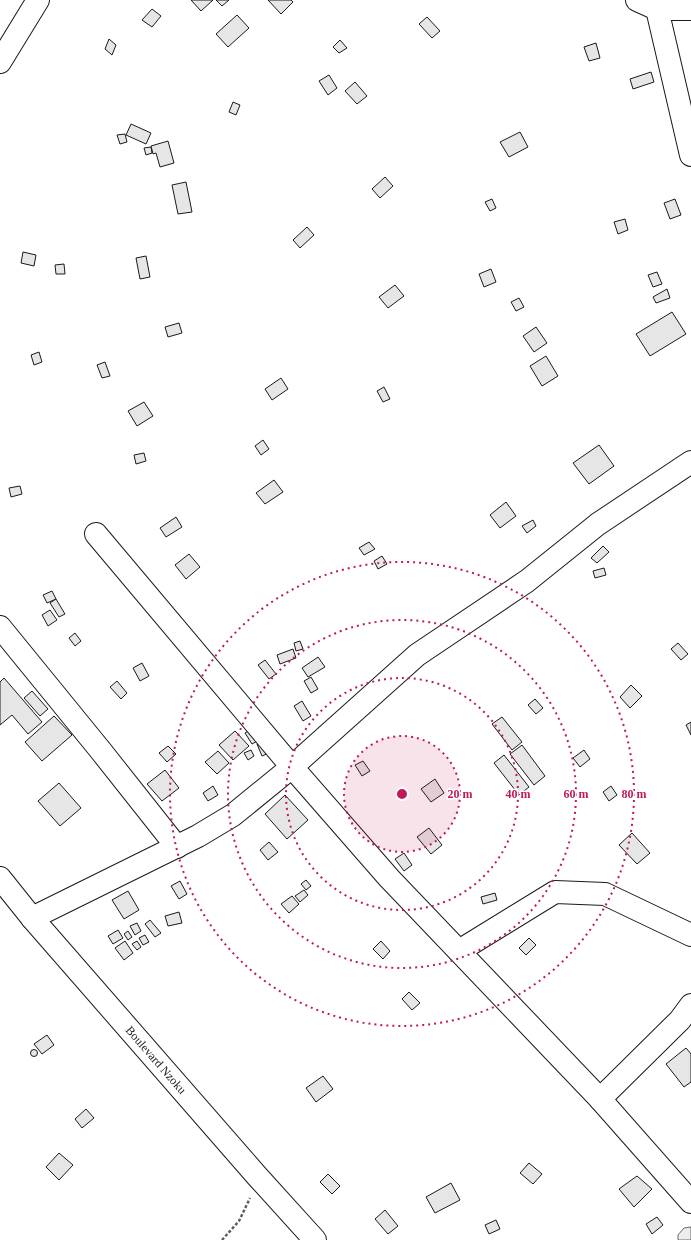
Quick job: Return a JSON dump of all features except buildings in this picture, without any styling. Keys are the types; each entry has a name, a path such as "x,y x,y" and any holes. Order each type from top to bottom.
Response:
{"street":[{"path":"0,62 38,0"},
{"path":"637,0 657,9 691,9"},
{"path":"657,9 691,155"},
{"path":"32,918 177,847 233,815 292,767 417,655 527,581 598,524 691,462"},
{"path":"96,534 292,767 389,878 600,1099 691,1202"},
{"path":"0,627 177,847"},
{"name":"Boulevard Nzoku","path":"0,878 32,918 257,1176 315,1240"},
{"path":"459,951 555,892 605,894 691,935"},
{"path":"600,1099 680,1020 691,1005"}],"path":[{"path":"222,1240 239,1222 257,1176"}],"shaded area":[{"path":"691,1227 691,1240 678,1240 678,1235 684,1228"}]}
